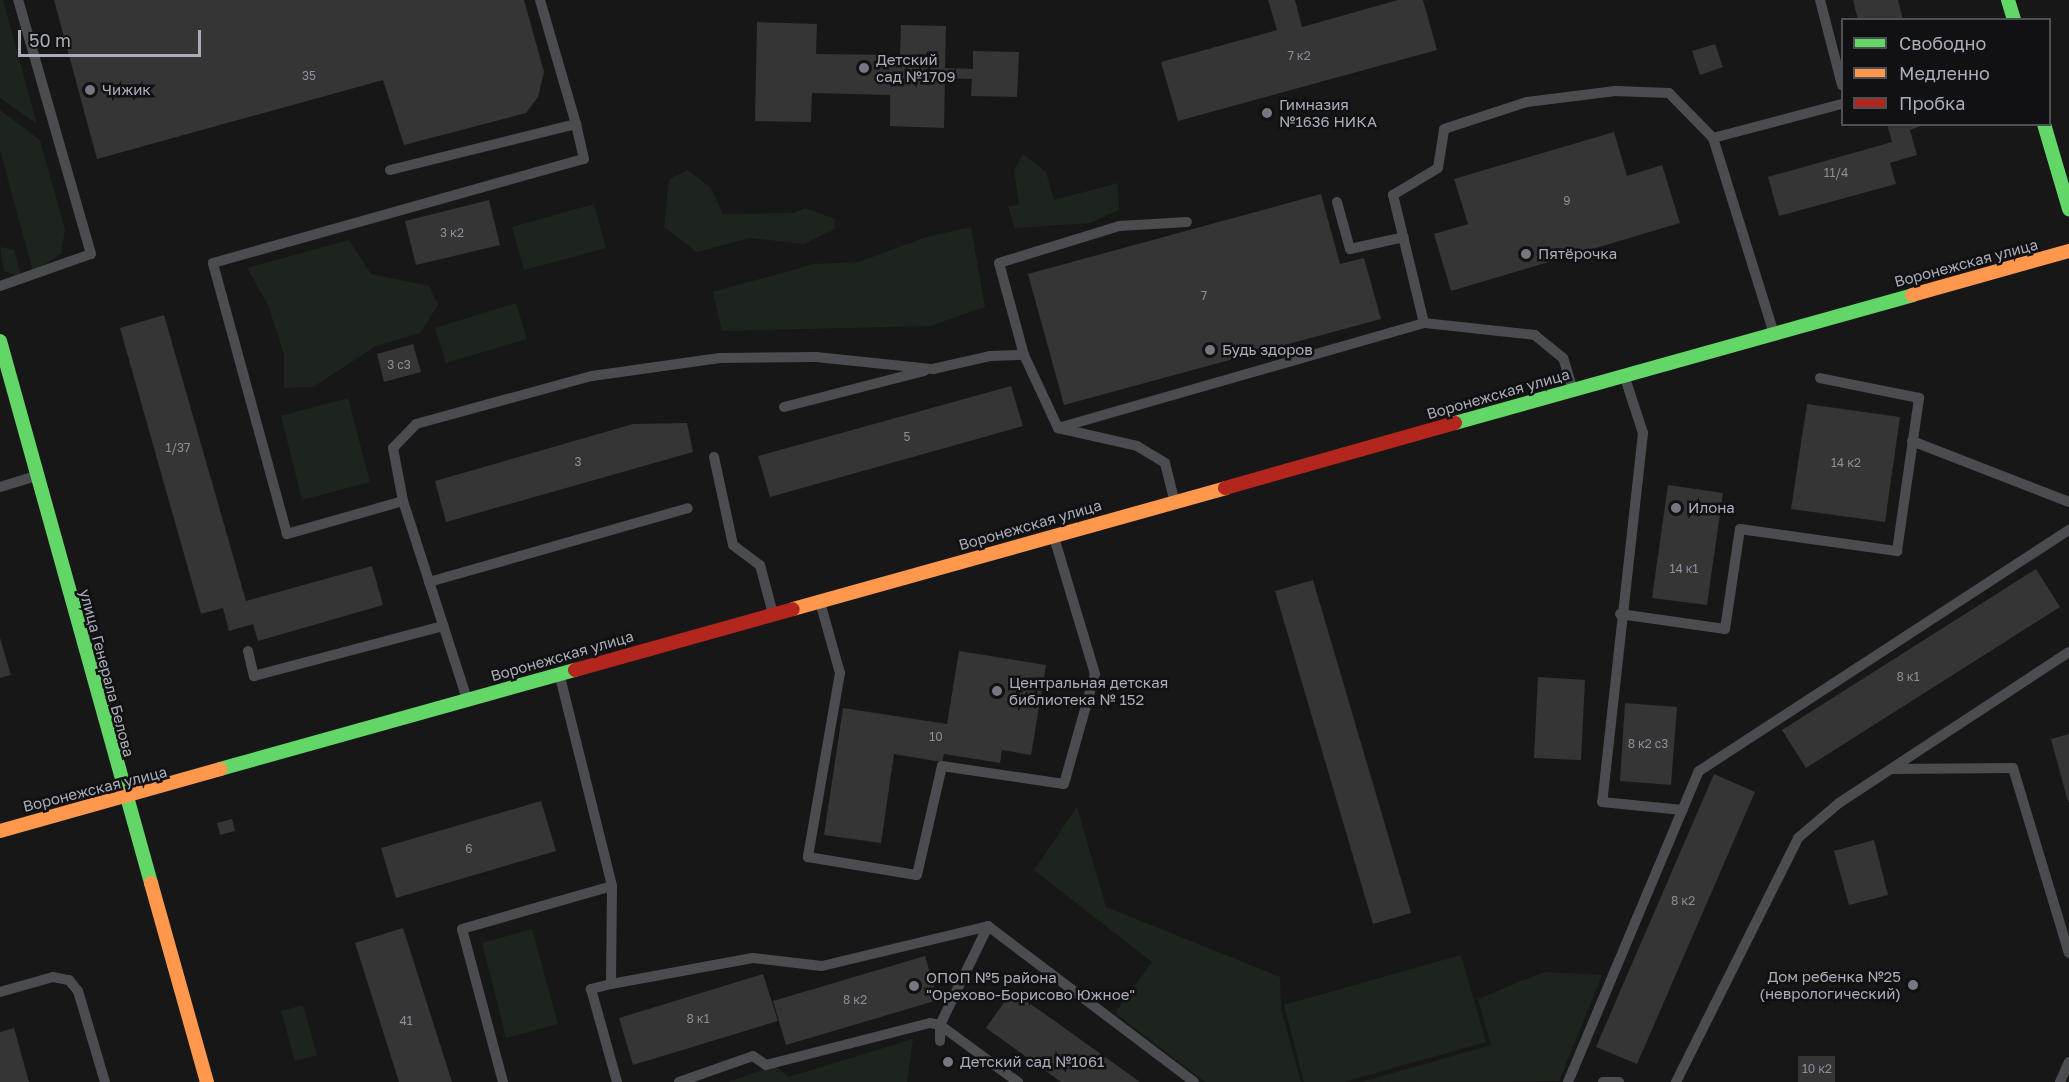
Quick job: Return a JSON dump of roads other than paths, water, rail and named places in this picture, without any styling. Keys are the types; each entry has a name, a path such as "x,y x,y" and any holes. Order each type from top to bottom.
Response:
{"street":[{"path":"2008,0 2013,18"},
{"path":"2045,126 2069,209"},
{"name":"Воронежская улица","path":"0,831 1054,536 1174,500 1625,377 1773,333 2069,251"},
{"name":"улица Генерала Белова","path":"0,340 123,798 207,1082"}],"lane":[{"path":"0,286 91,254 18,0"},
{"path":"403,501 287,534 213,262 584,159 540,0"},
{"path":"1820,0 1841,81"},
{"path":"1424,323 1393,195 1437,168 1444,129 1527,102 1615,91 1669,93 1713,138 1773,333"},
{"path":"1713,138 1841,104"},
{"path":"390,170 576,124"},
{"path":"1337,202 1350,249 1404,237"},
{"path":"1058,428 1024,355 999,262 1119,226 1186,222"},
{"path":"1058,428 1424,323 1535,335 1563,358 1572,390"},
{"path":"784,407 990,356 1024,355"},
{"path":"467,699 403,501 393,448 416,424 592,376 720,358 816,357 933,369"},
{"path":"1625,377 1643,433 1620,614 1602,802 1683,810"},
{"path":"1620,614 1725,629 1740,529 1897,551 1918,398 1820,378"},
{"path":"1058,428 1137,446 1165,463 1174,500"},
{"path":"1912,441 2069,502"},
{"path":"714,457 733,545 760,565 773,614"},
{"path":"0,487 38,476"},
{"path":"429,582 688,508"},
{"path":"1568,1082 1699,771 2069,530"},
{"path":"819,602 840,673 808,857 917,875 942,766 1064,784 1095,674 1054,536"},
{"path":"248,651 254,676 443,626"},
{"path":"1676,1082 1798,838 1839,802 2069,652"},
{"path":"559,674 612,886 611,984"},
{"path":"1892,769 2013,768 2069,953"},
{"path":"503,1082 462,929 612,886"},
{"path":"617,1082 591,989 753,958 822,966 988,926"},
{"path":"940,1041 940,1025 988,926"},
{"path":"988,926 1194,1082"},
{"path":"0,992 53,977 69,980 78,991 105,1082"},
{"path":"679,1082 753,1056 766,1065 916,1025 940,1025 1018,1082"},
{"path":"2060,1082 2069,1062"},
{"path":"1603,1082 1619,1082"}],"place":[{"name":"Детский сад №1709","path":"864,68"},
{"name":"Чижик","path":"90,90"},
{"name":"Гимназия №1636 НИКА","path":"1267,113"},
{"name":"Пятёрочка","path":"1526,254"},
{"name":"Будь здоров","path":"1210,350"},
{"name":"Илона","path":"1676,508"},
{"name":"Центральная детская библиотека № 152","path":"997,691"},
{"name":"Дом ребенка №25 (неврологический)","path":"1913,985"},
{"name":"ОПОП №5 района \"Орехово-Борисово Южное\"","path":"914,986"},
{"name":"Детский сад №1061","path":"948,1062"}]}
